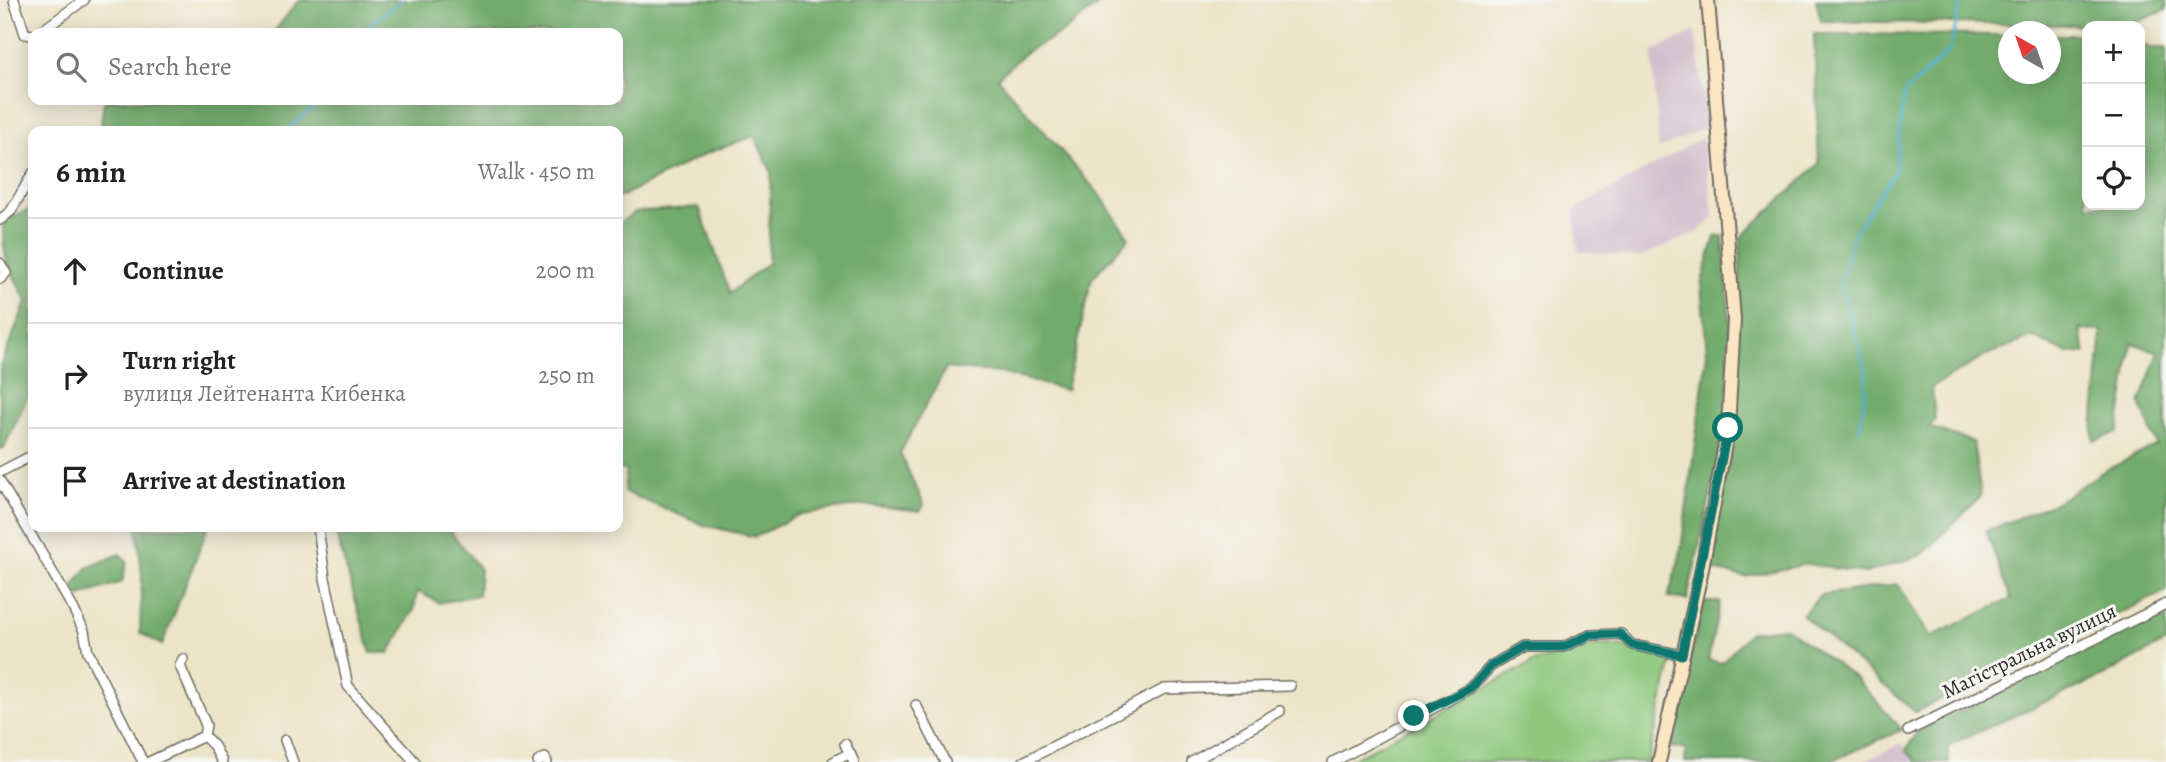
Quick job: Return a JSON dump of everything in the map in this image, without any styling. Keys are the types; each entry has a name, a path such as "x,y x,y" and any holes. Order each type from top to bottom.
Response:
{"street":[{"path":"14,0 25,34 28,34"},
{"path":"46,28 84,0"},
{"path":"1659,762 1728,428 1734,320 1708,0"},
{"path":"0,220 11,211 28,182"},
{"path":"0,263 6,273 0,279"},
{"path":"0,472 28,458"},
{"path":"0,481 28,530"},
{"path":"29,532 73,608 84,631 88,652 143,762"},
{"path":"319,532 325,578 348,686 415,762"},
{"name":"Магістральна вулиця","path":"1908,731 2166,604"},
{"path":"1333,762 1471,688 1491,666 1523,647 1563,647 1590,635 1620,634 1632,645 1682,655"},
{"path":"183,659 180,666 206,725 204,736"},
{"path":"1023,762 1164,689 1290,686"},
{"path":"916,705 945,762"},
{"path":"1192,762 1280,711"},
{"path":"149,762 204,736"},
{"path":"204,736 214,746 222,762"},
{"path":"285,740 293,762"},
{"path":"833,762 850,753"},
{"path":"538,762 545,758 547,762"}],"shaded area":[{"path":"1695,31 1707,127 1659,149 1652,52"},
{"path":"1702,138 1714,218 1698,232 1640,257 1578,251 1574,210"},
{"path":"1902,743 1913,762 1862,762 1886,751"}],"green space":[{"path":"299,0 1104,0 1062,33 1026,52 997,78 1101,196 1129,238 1092,278 1066,390 1001,373 946,368 900,453 924,505 920,511 864,505 800,514 755,537 704,525 624,492 623,220 635,212 699,207 730,293 768,263 771,171 754,136 705,154 623,195 623,126 101,126 104,105 623,105 623,28 277,28"},
{"path":"1816,0 2166,0 2166,10 2139,21 2082,21 2082,25 2061,25 2061,21 1998,21 1998,24 1821,21"},
{"path":"1814,34 1998,35 1998,84 2061,84 2061,35 2082,35 2082,210 2145,210 2145,45 2166,48 2166,591 1915,712 1802,615 1821,595 1898,584 1930,637 2011,599 1986,531 2057,502 2102,472 2157,445 2140,404 2159,352 2132,343 2118,432 2094,441 2102,331 2080,329 2086,353 2067,353 2033,337 1991,353 1932,387 1935,420 1929,427 1973,442 1981,496 1922,555 1866,573 1807,564 1745,577 1709,569 1734,425 1741,237 1819,164"},
{"path":"28,209 28,396 4,448 0,449 0,366 27,301 5,254 4,221"},
{"path":"1723,236 1730,323 1726,427 1687,600 1668,597 1680,557 1707,353 1701,285 1715,237"},
{"path":"138,532 206,532 162,645 140,633 142,576"},
{"path":"335,532 451,532 480,569 478,595 439,603 417,591 414,610 389,653 371,653"},
{"path":"120,554 127,562 122,582 77,597 70,591 87,568"},
{"path":"1703,602 1720,602 1708,660 1722,663 1750,632 1786,628 1855,678 1902,730 1829,762 1685,762 1686,749 1671,747"},
{"path":"2166,612 2166,642 2101,677 1949,745 1949,762 1916,762 1906,750 1917,732"},
{"path":"1601,644 1665,653 1672,660 1648,762 1347,762 1533,662"}],"waterway":[{"path":"370,28 374,21 402,0"},
{"path":"1860,430 1867,374 1840,283 1854,233 1895,171 1904,94 1951,49 1961,0"},
{"path":"291,126 317,105"}],"route":[{"path":"1414,716 1471,688 1491,666 1523,647 1563,647 1590,635 1620,634 1632,645 1682,655 1701,573 1728,428"}]}
